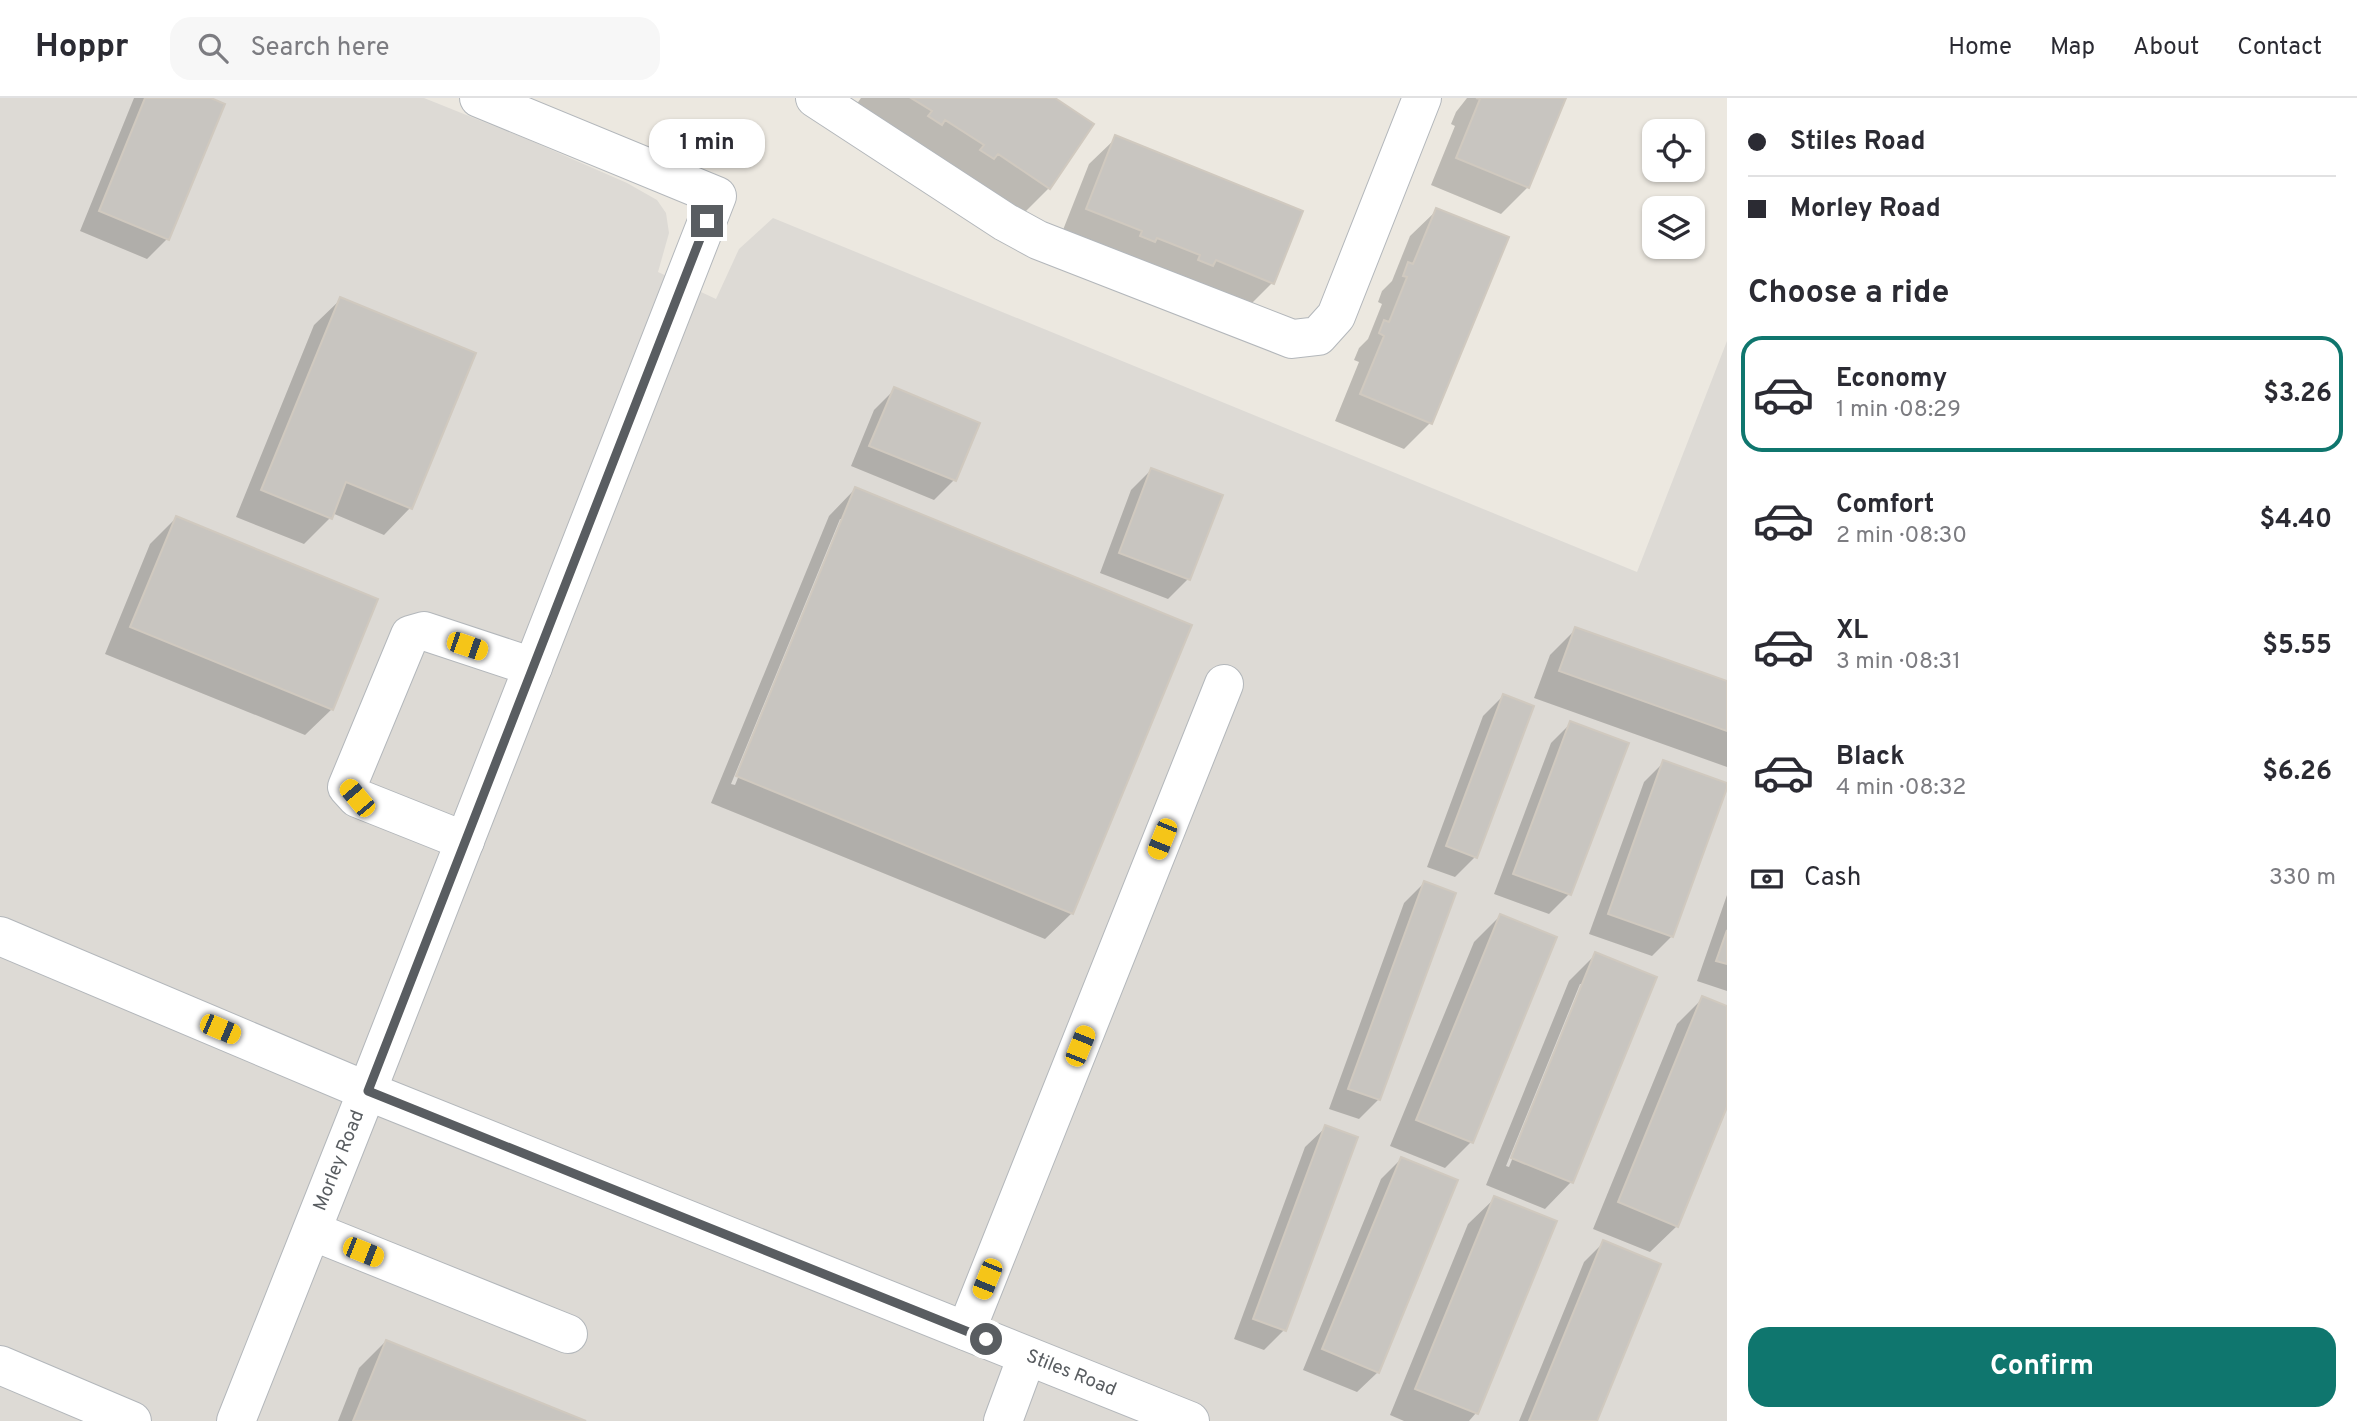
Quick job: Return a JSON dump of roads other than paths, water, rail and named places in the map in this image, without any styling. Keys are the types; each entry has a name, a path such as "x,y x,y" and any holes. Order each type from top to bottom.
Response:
{"street":[{"name":"Morley Road","path":"236,1421 368,1091 717,196 479,98"},
{"path":"815,98 1005,222 1038,240 1292,339 1318,336 1336,316 1422,98"},
{"path":"465,841 357,798 347,786 410,635 424,631 533,667"},
{"path":"966,1331 1224,684"},
{"name":"Stiles Road","path":"0,936 368,1091 1190,1421"},
{"path":"312,1231 568,1334"},
{"path":"1003,1421 1027,1356"},
{"path":"0,1366 132,1421"}]}
